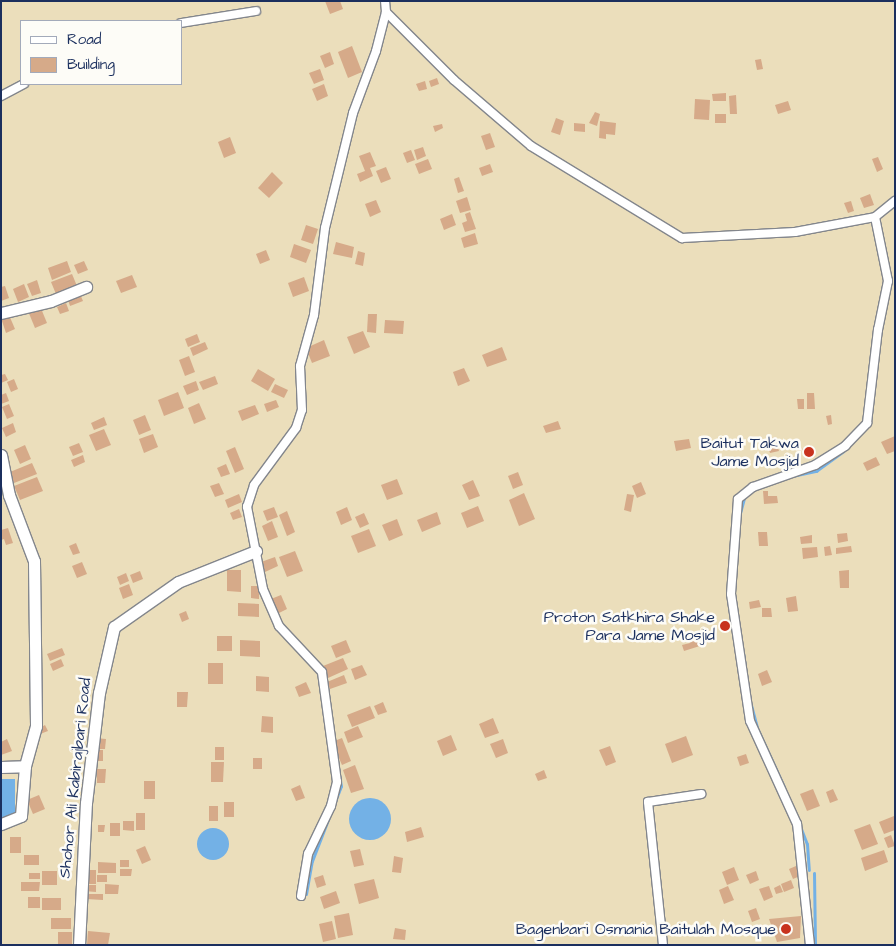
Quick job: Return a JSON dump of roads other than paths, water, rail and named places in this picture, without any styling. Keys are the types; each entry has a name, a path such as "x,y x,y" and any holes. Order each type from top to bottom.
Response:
{"street":[{"path":"300,896 308,854 331,806 337,782 322,672 278,626 264,589 247,506 254,485 296,428 302,410 300,366 314,315 325,228 353,113 376,52 386,12 384,1"},
{"path":"182,23 256,11"},
{"path":"386,12 454,80 531,146 682,238 795,232 876,217 895,201"},
{"path":"1,96 22,85"},
{"path":"810,945 797,824 750,721 731,594 733,550 738,499 753,487 815,465 845,446 867,423 878,330 888,281 876,217"},
{"path":"1,313 51,301 86,287"},
{"path":"1,455 9,495 34,561 36,726 25,766 21,816 1,824"},
{"name":"Shohor Ali Kabirajbari Road","path":"79,945 86,803 99,692 114,627 178,582 256,551"},
{"path":"1,767 25,766"},
{"path":"663,945 648,802 701,794"}],"water":[{"path":"1,779 15,779 15,821 1,821"},
{"path":"366,798 374,798 385,804 391,819 385,834 374,840 366,840 355,834 349,823 349,815 355,804"},
{"path":"213,828 224,833 229,844 224,855 213,860 202,855 197,844 202,833"}],"waterway":[{"path":"792,476 816,471 844,451"},
{"path":"740,513 744,498"},
{"path":"743,653 745,667"},
{"path":"751,705 757,728 784,787"},
{"path":"306,894 312,861 341,786 338,769"},
{"path":"795,813 807,844 809,870"},
{"path":"814,873 815,945"}],"place":[{"name":"Baitut Takwa Jame Mosjid","path":"809,452"},
{"name":"Proton Satkhira Shake Para Jame Mosjid","path":"725,626"},
{"name":"Bagenbari Osmania Baitulah Mosque","path":"786,929"}]}
